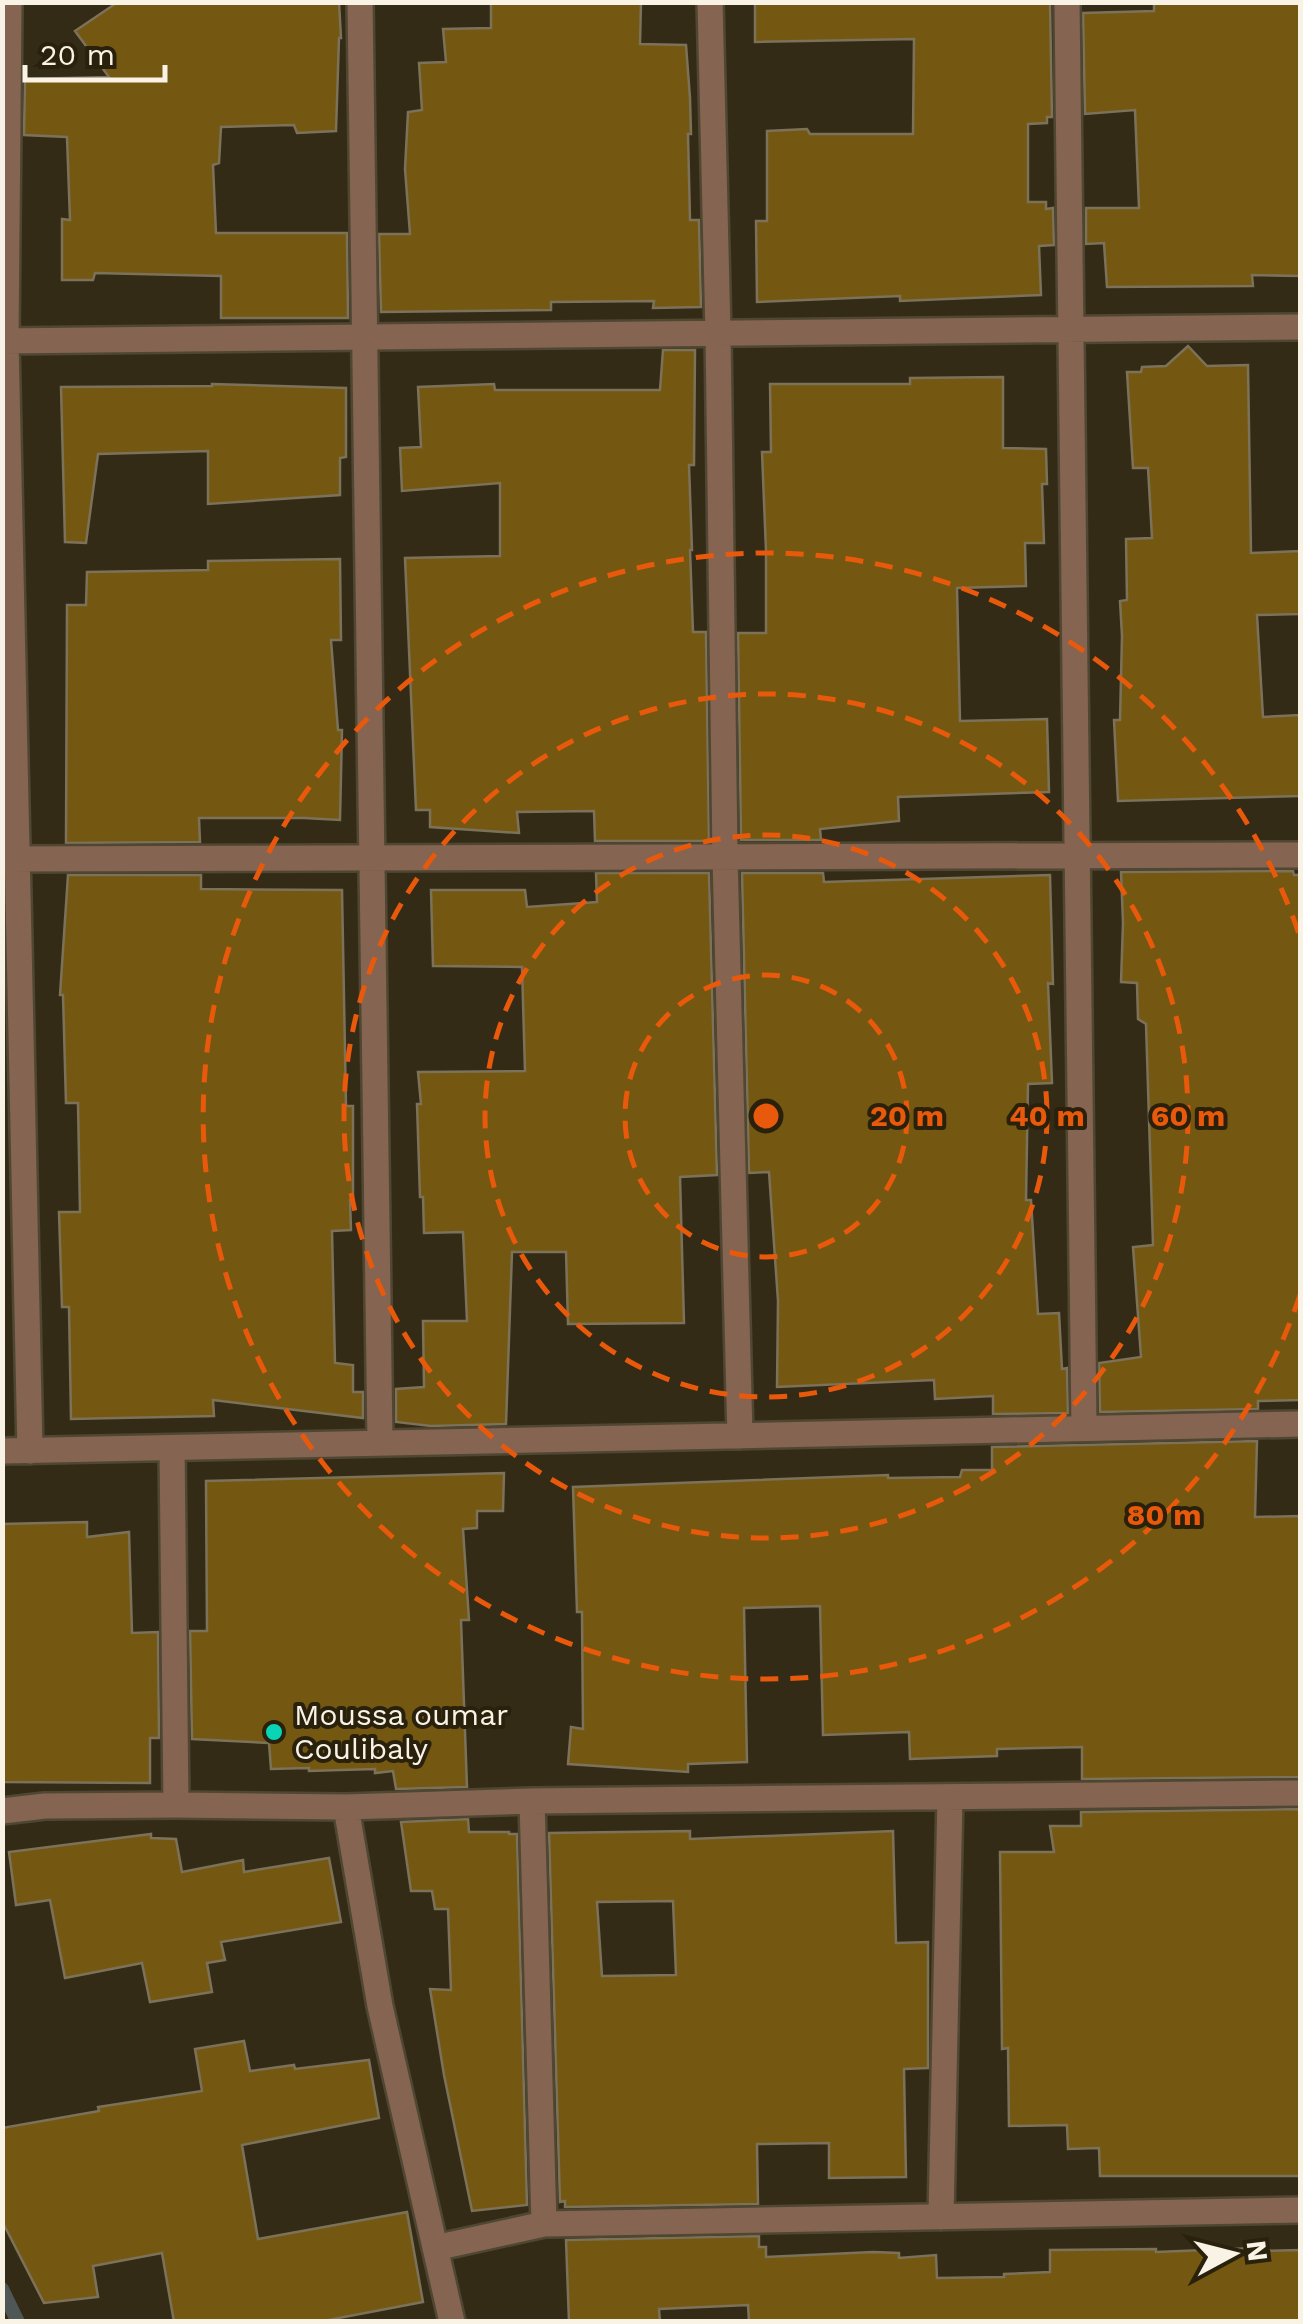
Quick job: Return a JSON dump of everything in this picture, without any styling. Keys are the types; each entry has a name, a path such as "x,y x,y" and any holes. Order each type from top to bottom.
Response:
{"street":[{"path":"9,2 4,341 10,859 30,1450"},
{"path":"360,2 380,1443"},
{"path":"710,2 740,1436"},
{"path":"1068,2 1084,1428"},
{"path":"4,341 1300,327"},
{"path":"10,859 1300,855"},
{"path":"2,1451 1300,1424"},
{"path":"172,1448 176,1805"},
{"path":"2,1811 45,1806 346,1807 532,1801 1300,1793"},
{"path":"941,2217 950,1797"},
{"path":"532,1801 544,2224"},
{"path":"346,1807 380,2006 452,2322"},
{"path":"436,2248 544,2224 1300,2210"}],"building":[{"path":"118,2 339,2 336,131 297,133 294,125 221,127 219,163 213,165 216,233 347,233 348,318 221,318 221,276 95,273 93,280 62,280 62,219 70,220 67,137 24,135 25,79 109,77 75,31"},
{"path":"491,2 641,2 640,44 686,45 690,220 699,220 701,307 653,308 654,301 551,302 551,310 381,312 379,234 410,234 405,169 408,112 422,110 419,63 446,62 443,29 491,28"},
{"path":"755,2 1050,2 1052,117 1047,117 1047,123 1028,124 1028,202 1046,202 1046,209 1053,208 1054,245 1039,246 1041,295 757,302 756,221 767,221 767,131 913,134 914,39 755,42"},
{"path":"1154,2 1300,2 1300,276 1252,275 1253,286 1107,287 1104,243 1086,244 1086,208 1139,208 1135,110 1085,114 1083,13 1154,11"},
{"path":"1188,346 1207,366 1248,365 1251,553 1300,551 1300,614 1257,615 1263,717 1300,715 1300,796 1118,801 1114,720 1120,720 1120,601 1127,600 1126,539 1152,538 1148,468 1133,468 1127,372 1166,366"},
{"path":"663,350 695,350 694,465 689,465 690,550 693,632 706,632 709,841 595,841 594,811 517,812 519,833 430,827 430,810 416,810 405,558 500,556 500,483 402,491 400,448 421,447 418,387 494,384 495,390 660,390"},
{"path":"1003,377 1003,448 1046,449 1047,484 1042,484 1044,543 1025,543 1026,586 957,588 960,721 1047,719 1049,792 898,797 899,821 820,829 821,840 741,840 738,633 766,633 762,452 771,452 770,384 910,384 910,378"},
{"path":"212,384 346,388 346,457 340,458 340,495 208,504 208,451 98,454 86,543 65,542 61,387"},
{"path":"340,559 341,640 331,640 338,730 342,730 340,820 199,818 200,842 66,843 67,605 86,605 87,572 208,570 208,561"},
{"path":"1293,871 1300,875 1300,1400 1258,1401 1258,1409 1100,1412 1099,1363 1141,1357 1133,1247 1153,1245 1146,1024 1138,1019 1137,983 1121,982 1121,872"},
{"path":"596,873 709,873 717,1175 680,1177 684,1323 568,1324 566,1252 512,1252 506,1424 431,1426 396,1422 396,1389 424,1387 423,1321 467,1321 463,1232 424,1233 418,1072 525,1071 522,967 433,966 431,890 525,890 527,907 597,902"},
{"path":"742,873 823,873 824,882 1050,875 1053,984 1048,983 1052,1083 1028,1084 1026,1200 1031,1200 1038,1314 1059,1313 1062,1369 1067,1368 1068,1413 993,1414 993,1396 935,1399 934,1380 777,1387 778,1301 769,1172 749,1173"},
{"path":"68,875 201,875 201,889 342,890 346,1106 353,1106 353,1200 351,1230 332,1231 335,1363 353,1365 353,1392 363,1392 363,1418 213,1400 214,1416 71,1419 69,1307 62,1307 59,1212 80,1212 78,1103 66,1103 60,995"},
{"path":"1257,1441 1255,1517 1300,1516 1300,1777 1082,1779 1082,1747 997,1749 997,1756 910,1759 909,1732 823,1735 820,1606 744,1608 747,1762 688,1764 688,1772 568,1764 571,1727 583,1729 582,1612 577,1612 573,1487 888,1475 960,1477 962,1470 992,1470 992,1447"},
{"path":"504,1473 503,1511 477,1511 477,1528 463,1529 469,1620 461,1620 467,1787 396,1789 393,1771 375,1773 375,1769 271,1769 269,1743 192,1739 190,1631 207,1631 206,1481"},
{"path":"87,1522 87,1537 129,1532 132,1633 158,1632 159,1738 150,1738 150,1783 2,1782 2,1524"},
{"path":"1300,1809 1300,2176 1100,2176 1099,2148 1068,2149 1067,2125 1009,2126 1008,2048 1002,2049 1000,1852 1054,1852 1050,1826 1081,1826 1081,1812"},
{"path":"468,1819 469,1832 517,1834 527,2205 472,2211 430,1989 451,1990 448,1909 435,1909 432,1891 411,1891 401,1822"},
{"path":"690,1831 690,1839 893,1831 896,1943 928,1942 928,2068 904,2069 906,2177 829,2178 829,2143 757,2144 758,2204 565,2207 565,2201 560,2202 549,1833","holes":["673,1901 676,1975 602,1976 597,1902"]},
{"path":"151,1834 151,1838 176,1839 182,1872 243,1860 244,1872 329,1858 341,1922 221,1942 225,1960 207,1963 212,1992 150,2002 142,1963 65,1978 50,1900 16,1905 9,1852"},
{"path":"244,2041 250,2071 369,2060 379,2118 242,2145 258,2239 407,2212 423,2302 318,2322 174,2322 162,2253 93,2266 98,2297 44,2303 2,2221 2,2128 99,2111 98,2107 202,2091 195,2049"},
{"path":"759,2236 759,2247 766,2247 766,2257 873,2252 899,2253 899,2258 936,2255 937,2278 1050,2272 1050,2250 1300,2250 1300,2322 749,2322 748,2305 659,2309 660,2322 569,2322 566,2240"}],"waterway":[{"path":"2,2289 18,2322"}],"place":[{"name":"Moussa oumar Coulibaly","path":"274,1732"}]}
